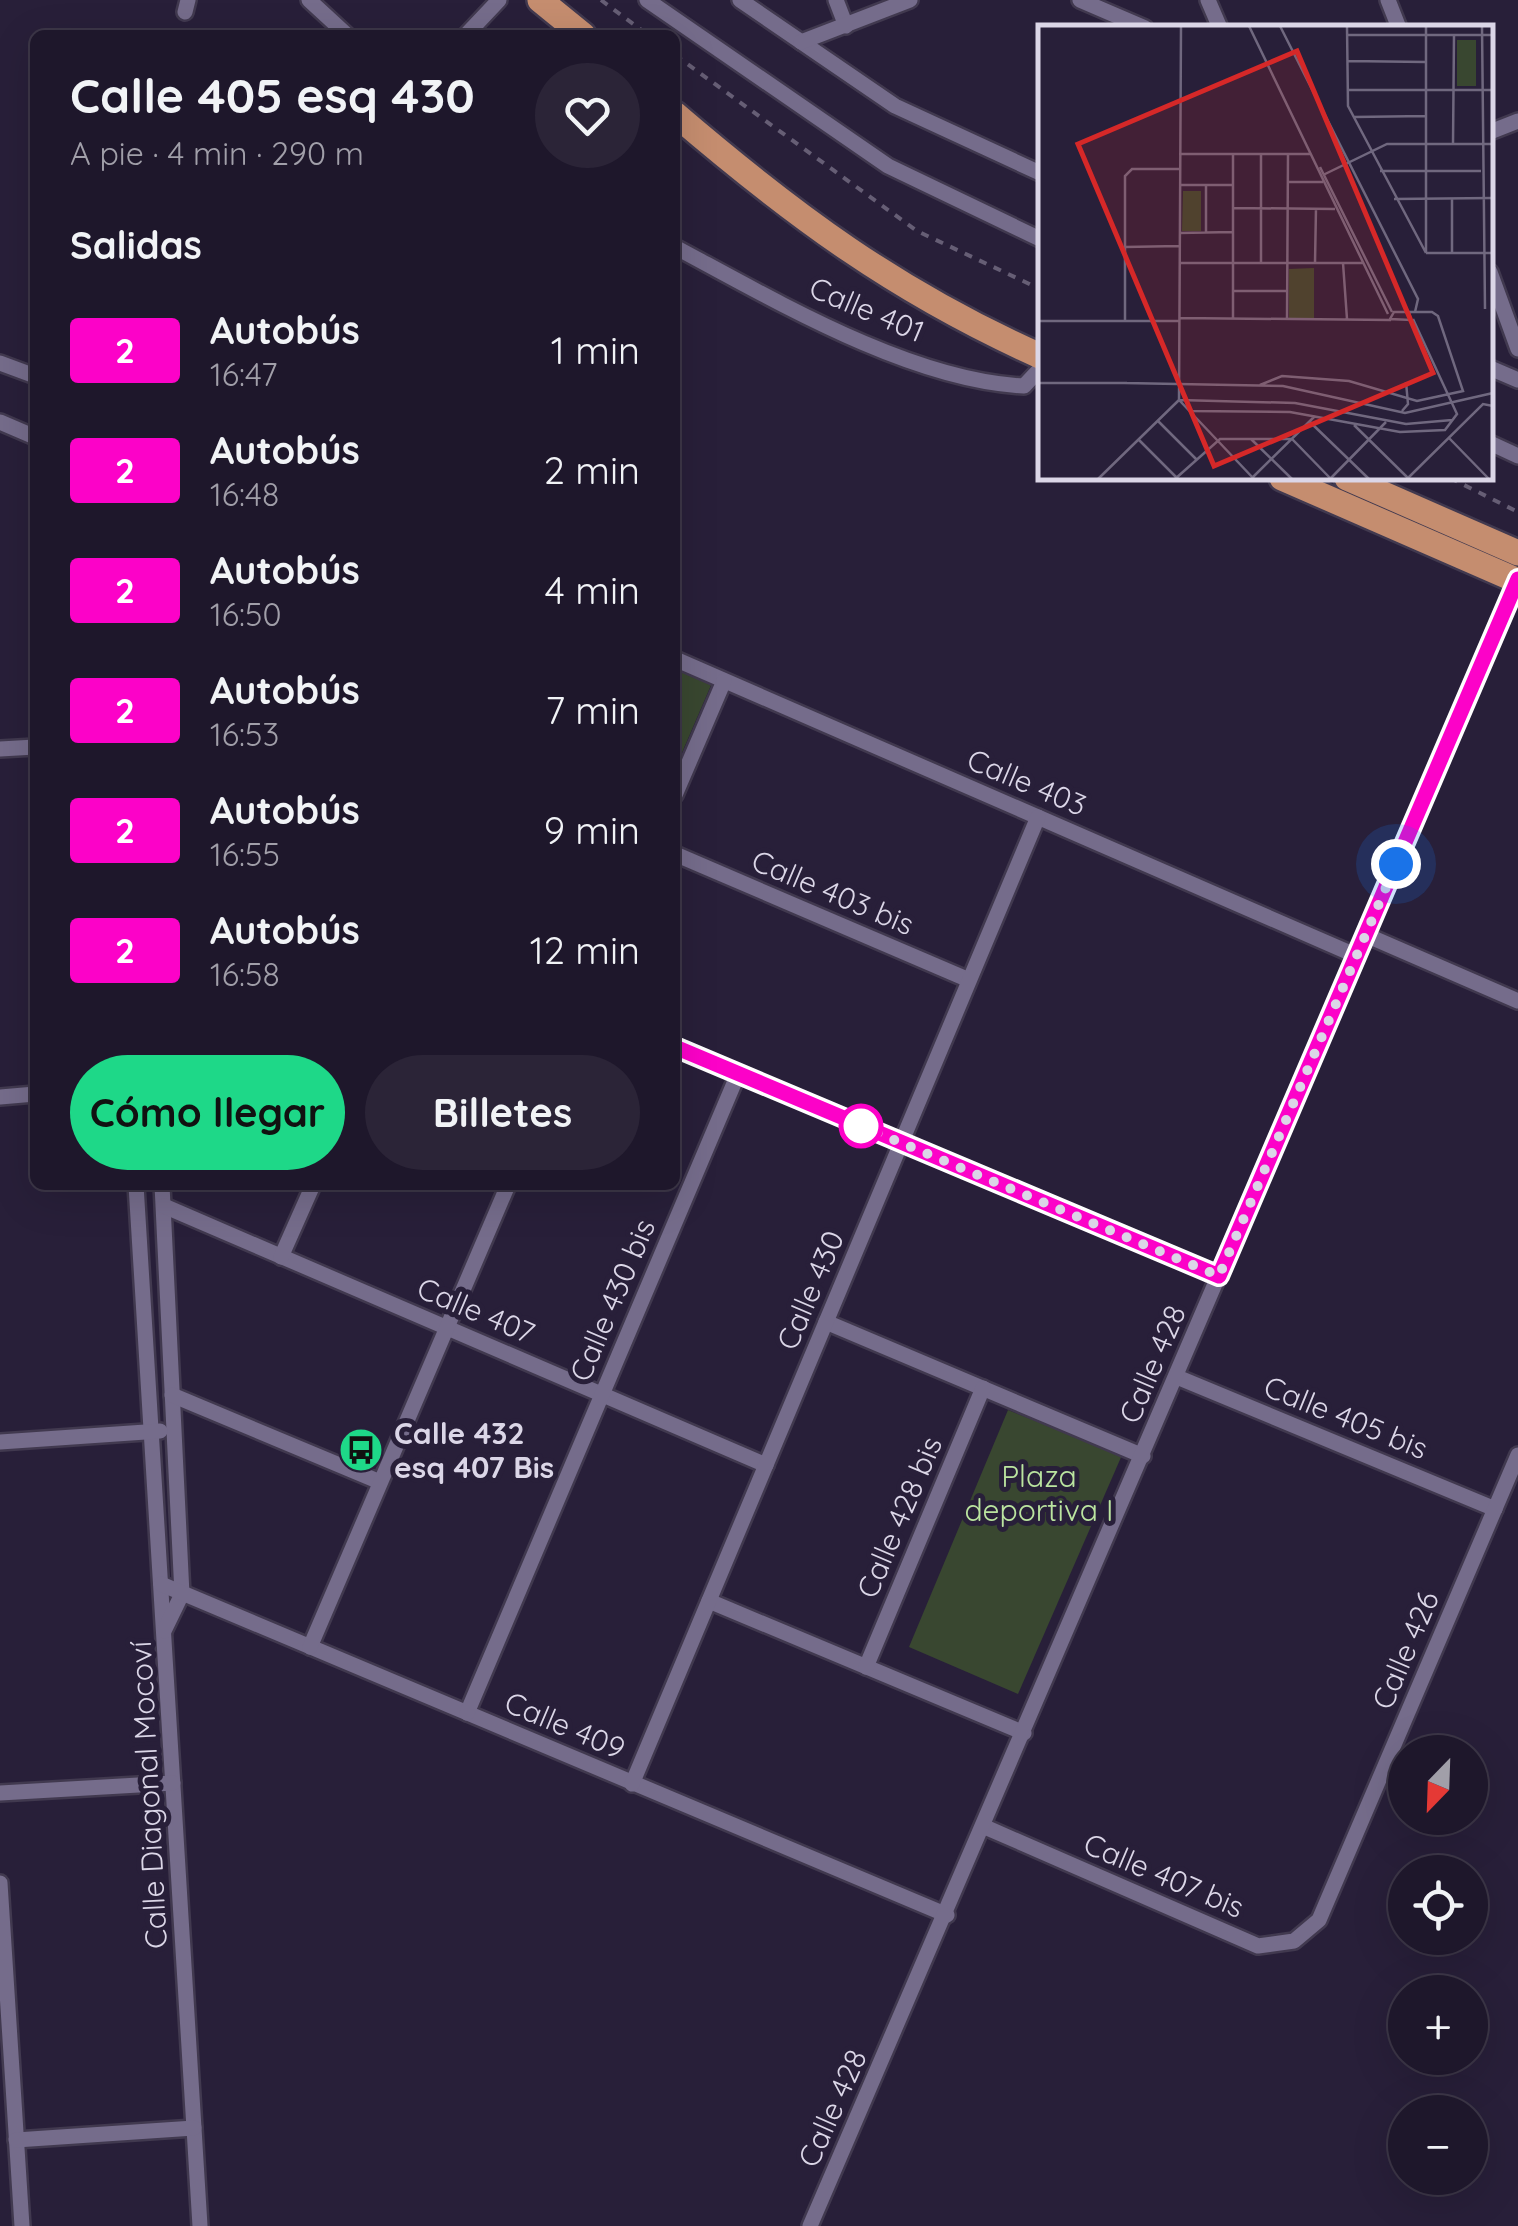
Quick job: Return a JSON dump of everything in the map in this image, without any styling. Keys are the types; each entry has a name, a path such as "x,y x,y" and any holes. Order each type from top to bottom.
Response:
{"main road":[{"path":"540,0 577,30"},
{"path":"680,118 809,225 863,263 974,326 1038,355"},
{"path":"1287,480 1518,580"},
{"path":"1352,480 1518,554"}],"street":[{"path":"309,0 341,30"},
{"path":"471,30 500,0"},
{"path":"647,0 888,166 1038,238"},
{"path":"740,0 895,106 1038,172"},
{"path":"836,0 846,26"},
{"path":"800,42 910,0"},
{"path":"1080,0 1139,25"},
{"path":"1208,0 1219,25"},
{"path":"1388,0 1398,25"},
{"path":"1493,131 1518,121"},
{"name":"Calle 401","path":"680,250 824,324 896,355 995,385 1024,386 1038,370"},
{"path":"1493,280 1518,349"},
{"path":"0,363 30,374"},
{"path":"1493,369 1518,380"},
{"path":"0,422 30,435"},
{"path":"1493,445 1518,456"},
{"name":"Calle 428","path":"810,2226 1518,580"},
{"name":"Calle 403","path":"680,662 1357,956"},
{"path":"680,783 724,681"},
{"path":"0,748 30,747"},
{"name":"Calle 430","path":"632,1784 1038,817"},
{"name":"Calle 403 bis","path":"680,856 970,980"},
{"path":"1366,935 1518,1001"},
{"path":"680,1049 1219,1276"},
{"name":"Calle 430 bis","path":"466,1713 738,1074"},
{"path":"0,1097 30,1094"},
{"path":"136,1190 164,1630"},
{"name":"Calle Diagonal Mocoví","path":"162,1190 182,1594 164,1630 200,2226"},
{"path":"281,1257 311,1190"},
{"path":"310,1647 506,1190"},
{"name":"Calle 407","path":"164,1206 766,1465"},
{"path":"826,1322 1143,1456"},
{"name":"Calle 405 bis","path":"1176,1377 1496,1509"},
{"name":"Calle 428 bis","path":"866,1667 982,1388"},
{"path":"172,1396 380,1482"},
{"path":"0,1442 174,1430"},
{"name":"Calle 426","path":"1320,1920 1518,1455"},
{"name":"Calle 409","path":"161,1584 947,1915"},
{"path":"709,1601 1024,1733"},
{"path":"0,1793 173,1783"},
{"name":"Calle 407 bis","path":"984,1827 1258,1946 1294,1941 1320,1920"},
{"path":"0,1883 22,2226"},
{"path":"16,2140 194,2128"}],"path":[{"path":"601,0 641,30"},
{"path":"680,59 918,230 1038,289"},
{"path":"1454,480 1518,512"}],"green space":[{"path":"680,669 712,683 680,757"},
{"name":"Plaza deportiva I","path":"1008,1410 1122,1455 1018,1694 909,1647"}],"bus line":[{"name":"2","path":"680,1049 1219,1276 1518,579"}],"place":[{"name":"Calle 432 esq 407 Bis","path":"361,1450"}],"route":[{"path":"861,1126 1219,1276 1396,864"}]}
